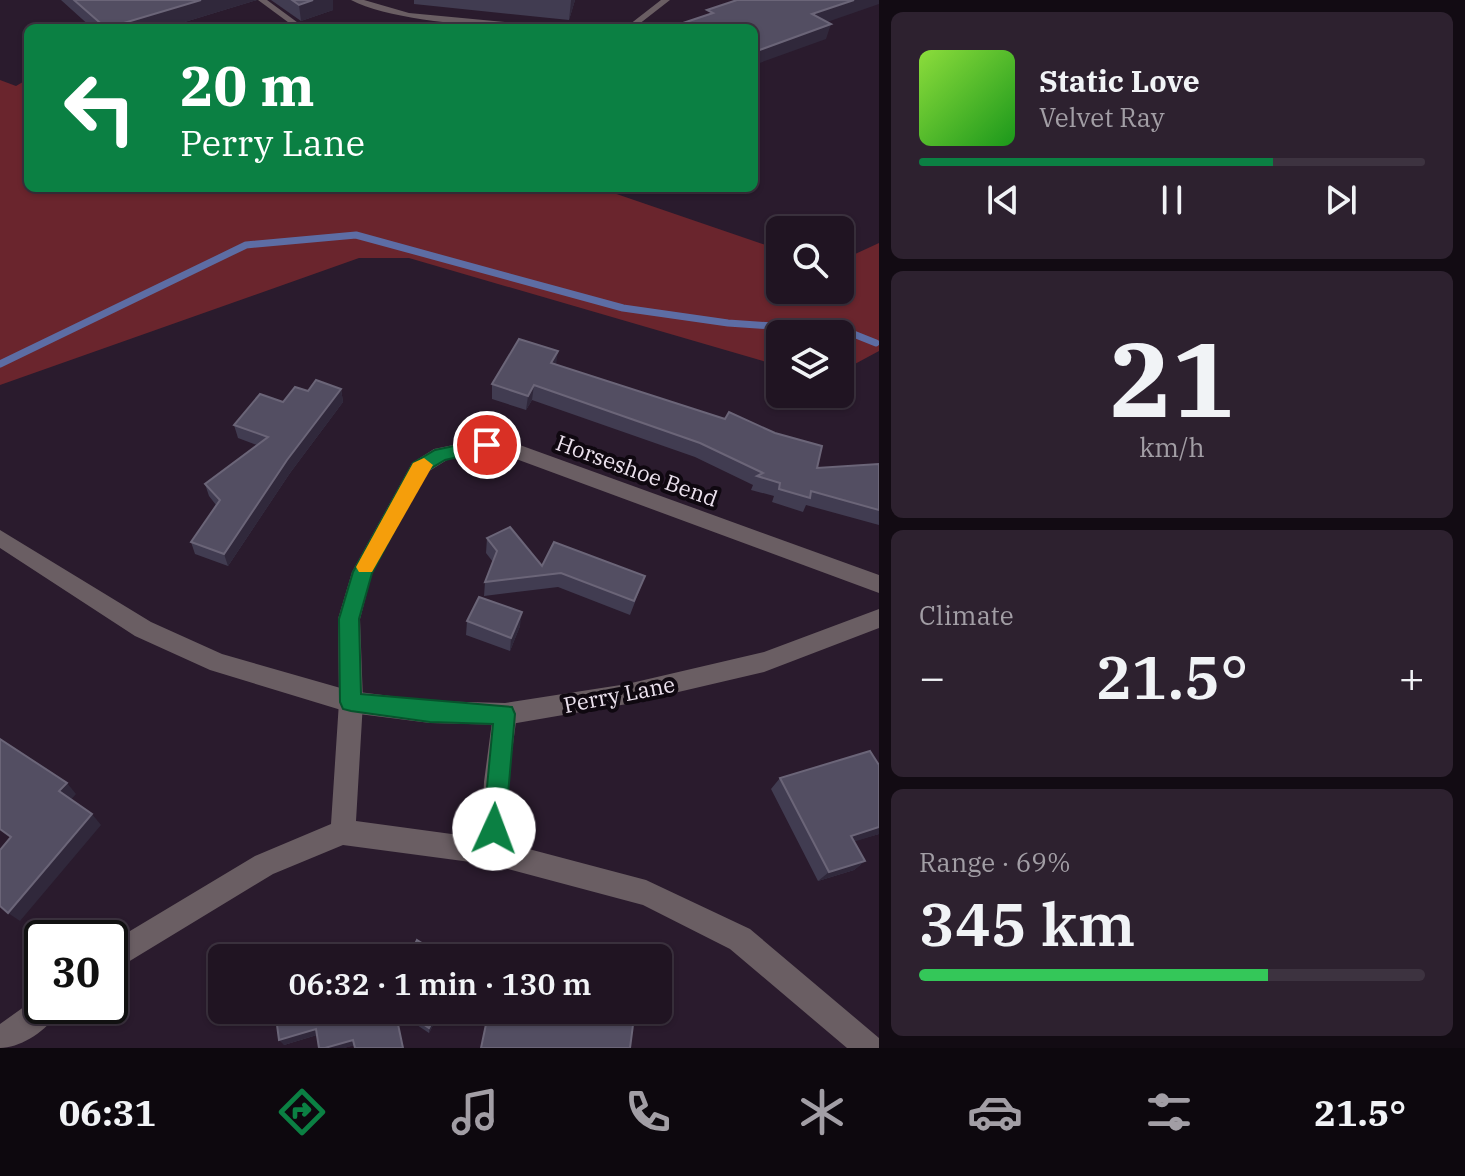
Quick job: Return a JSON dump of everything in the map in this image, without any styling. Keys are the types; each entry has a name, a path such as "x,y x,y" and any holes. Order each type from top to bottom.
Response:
{"street":[{"name":"Horseshoe Bend","path":"343,832 351,702 349,619 362,572 419,468 441,454 487,445 510,449 879,584"},
{"name":"Perry Lane","path":"0,538 143,629 218,663 351,702 430,712 505,714 627,694 764,662 879,618"},
{"path":"493,852 496,782 505,714"},
{"path":"128,948 264,865 343,832 493,852 646,893 740,939 869,1048"},
{"path":"0,1042 24,1024"}],"lane":[{"path":"262,0 294,24"},
{"path":"355,0 408,15 504,24"},
{"path":"634,24 666,0"}],"shaded area":[{"path":"0,80 16,86 24,81 24,192 611,192 766,245 766,304 854,304 854,255 879,243 879,351 854,364 854,320 766,320 766,362 409,258 359,258 0,385"}],"building":[{"path":"74,0 201,0 120,24 101,24"},
{"path":"292,0 313,0 299,5"},
{"path":"737,0 854,0 812,14 831,24 758,51 758,24 680,24 713,13 707,10"},
{"path":"519,339 558,351 551,363 725,419 729,412 775,433 822,446 817,468 879,464 879,510 811,491 810,498 779,489 780,483 757,476 763,473 700,443 534,385 528,396 492,384"},
{"path":"316,380 341,389 287,460 224,554 191,542 220,500 205,484 268,437 234,425 260,394 283,402 295,387 308,391"},
{"path":"510,527 542,566 554,542 645,576 634,601 561,573 485,582 497,551 487,538"},
{"path":"479,597 522,612 511,638 467,621"},
{"path":"0,739 67,783 59,791 92,814 8,913 0,906 0,850 11,837 0,829"},
{"path":"870,751 879,765 879,827 851,836 865,861 829,872 780,778"},
{"path":"277,1024 398,1024 403,1048 355,1048 353,1040 319,1048 316,1029 279,1040"},
{"path":"486,1024 633,1025 630,1048 481,1048"}],"waterway":[{"path":"0,364 246,245 356,235 623,308 728,323 846,331 876,343"}],"slow traffic":[{"path":"365,567 419,468 424,465"}],"route":[{"path":"487,445 441,454 419,468 362,572 349,619 351,702 430,712 505,714 496,782 494,829"}]}
